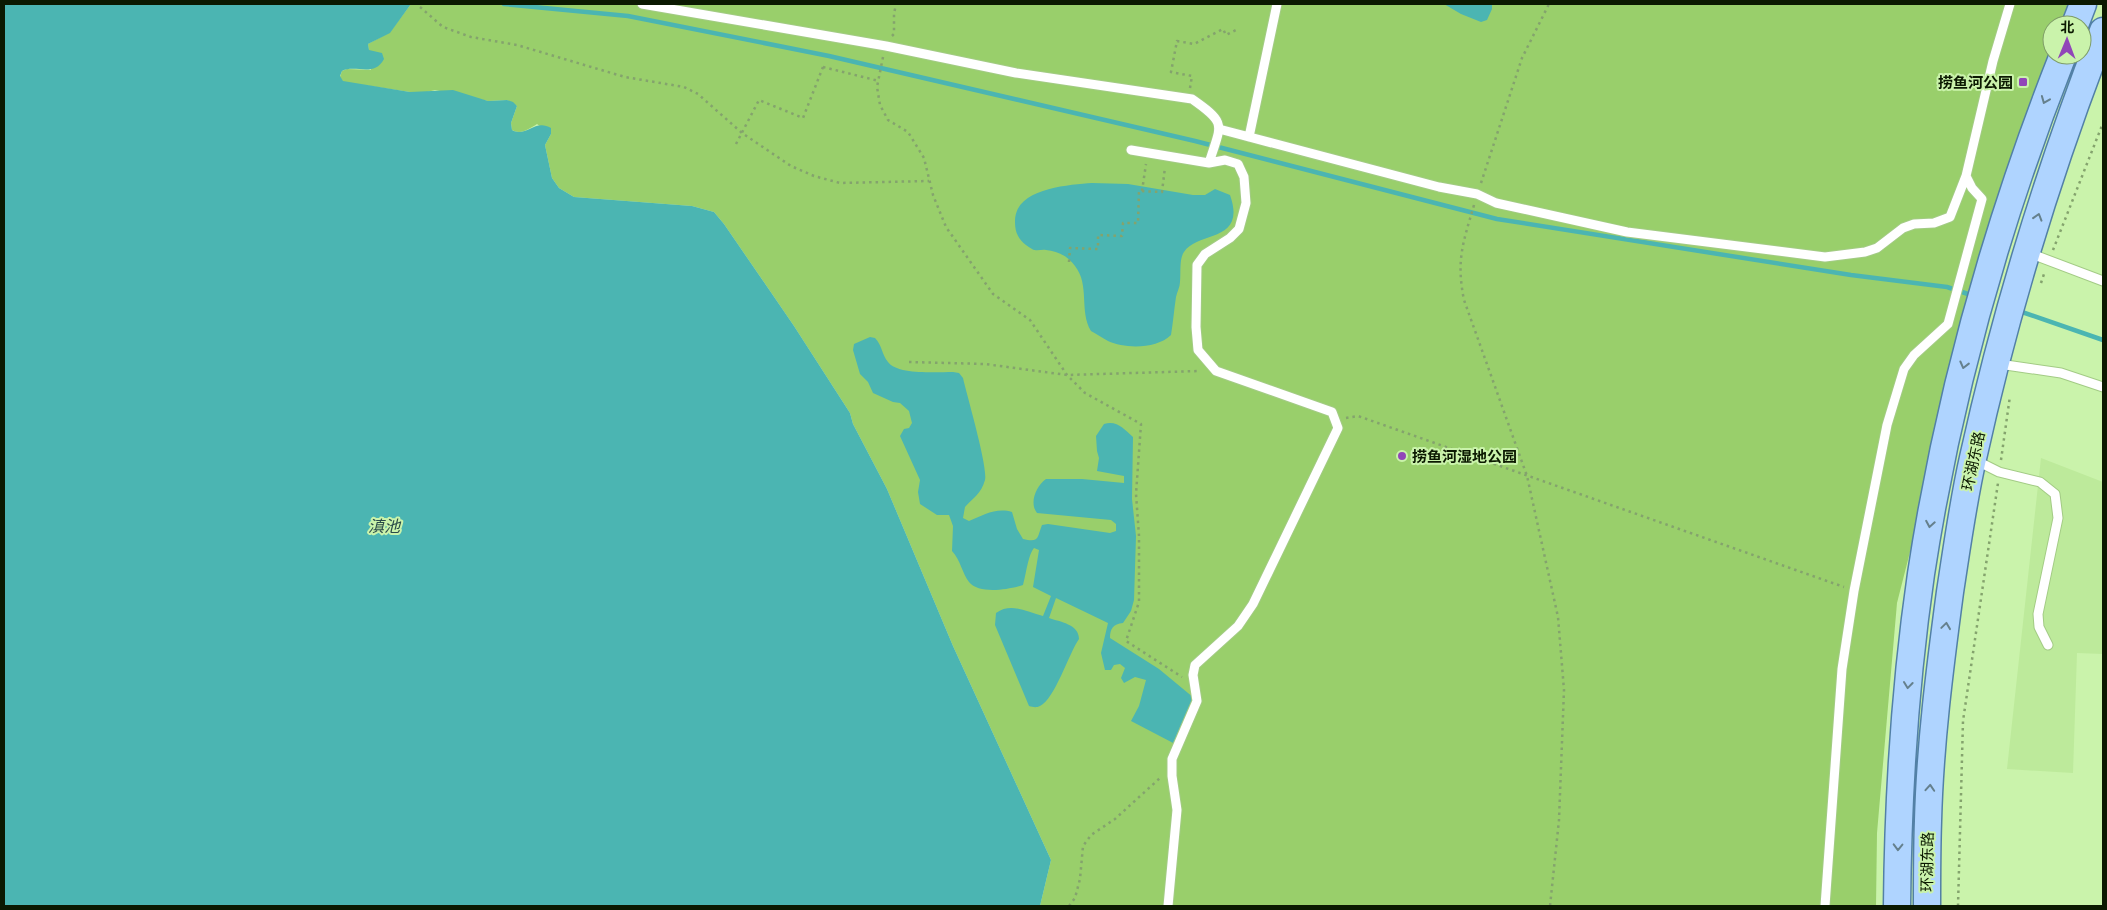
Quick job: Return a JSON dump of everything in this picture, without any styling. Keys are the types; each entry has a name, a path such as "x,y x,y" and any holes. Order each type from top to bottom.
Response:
{"main road":[{"name":"环湖东路","path":"1927,906 1928,819 1939,672 1958,538 1972,459 2006,365 2006,328 2029,283 2038,256 2056,159 2103,31"},
{"name":"环湖东路","path":"1897,906 1898,816 1907,693 1921,575 1943,453 1988,273 2035,126 2059,65"}],"lane":[{"path":"642,4 1016,73 1192,100 1211,112 1219,122 1218,133 1210,160"},
{"path":"1249,137 1277,4"},
{"path":"1218,133 1249,137 1439,186 1496,203 1628,232 1825,257 1865,252 1877,248 1903,228 1914,224 1934,223 1950,217 1966,176 1993,61 2010,4"},
{"path":"1131,150 1224,160 1238,164 1244,177 1246,203 1239,229 1230,238 1205,254 1197,265 1196,327 1198,350 1216,371 1332,412 1338,428 1254,604 1238,626 1195,665 1193,676 1197,702 1172,759 1177,810 1168,906"},
{"path":"1825,906 1842,669 1854,591 1887,425 1904,369 1914,355 1948,324 1967,256 1982,199 1972,188 1966,176"},
{"path":"2038,256 2103,281"},
{"path":"2006,365 2061,373 2103,387"},
{"path":"1972,459 1999,472 2040,482 2051,489 2057,500 2058,518 2038,614 2038,627 2048,645"}],"path":[{"path":"896,4 894,34 885,50 879,79 880,105 888,120 908,132 924,158 933,195 946,227 993,294 1030,320 1067,375 1085,393 1141,424 1136,494 1139,536 1139,602 1126,641 1182,677 1193,676"},
{"path":"1549,4 1522,58 1476,197 1460,259 1460,278 1464,300 1527,476 1558,617 1564,690 1559,820 1550,906"},
{"path":"420,7 443,27 471,37 517,45 626,77 684,87 698,94 742,133 791,166 814,176 840,183 929,181"},
{"path":"1190,90 1192,76 1171,72 1177,40 1194,44 1223,29 1226,35 1236,30"},
{"path":"736,144 759,100 803,118 823,67 879,79"},
{"path":"2029,283 2038,256 2103,123"},
{"path":"1069,262 1070,248 1098,248 1098,235 1122,236 1122,222 1138,223 1139,191 1142,191 1142,181 1148,153"},
{"path":"1142,191 1162,192 1163,182"},
{"path":"909,362 985,364 1067,375 1216,371"},
{"path":"1958,906 1963,720 1999,472 2006,365"},
{"path":"1335,420 1358,416 1854,591"},
{"path":"1069,906 1075,898 1080,879 1083,846 1091,834 1114,819 1172,767"}],"shaded area":[{"name":"捞鱼河湿地公园","path":"411,4 2069,4 2065,15 2042,15 2042,65 2048,65 1953,383 1897,603 1877,833 1876,906 1040,906 1051,860 953,646 887,489 853,424 850,413 794,326 724,224 714,212 692,206 574,197 559,188 552,178 545,145 551,134 537,124 522,132 512,130 511,123 517,106 507,100 488,101 435,90 423,93 410,92 343,82 340,77 342,71 347,69 371,70 368,44 390,32"},
{"path":"2041,458 2103,482 2103,654 2077,653 2073,773 2007,769"}],"water":[{"name":"滇池","path":"4,4 411,4 390,33 368,44 369,50 382,53 384,59 380,65 370,69 347,69 342,71 340,76 343,81 410,92 453,90 488,101 507,100 513,102 517,106 511,123 512,130 522,132 540,125 551,128 551,134 545,145 552,178 559,188 574,197 692,206 714,212 794,326 850,413 853,424 887,489 953,646 1051,860 1040,906 4,906"},
{"path":"1444,4 1492,4 1492,9 1487,20 1481,22 1461,14"},
{"path":"1092,183 1128,184 1193,195 1205,195 1215,189 1230,195 1233,210 1232,221 1227,229 1191,245 1182,255 1180,284 1176,297 1171,335 1165,340 1141,346 1123,345 1108,341 1091,331 1087,323 1082,281 1080,273 1075,266 1070,260 1059,253 1032,249 1021,241 1017,234 1015,222 1017,211 1023,202 1033,195 1057,187"},
{"path":"870,337 875,338 886,359 893,366 908,371 959,373 963,378 985,473 985,480 981,489 965,507 963,518 969,521 995,511 1012,512 1017,529 1023,539 1028,540 1037,538 1042,525 1048,524 1110,533 1116,531 1116,524 1111,520 1037,513 1034,500 1039,486 1046,479 1082,479 1124,483 1124,476 1097,471 1099,458 1096,436 1104,424 1113,423 1120,426 1133,437 1132,499 1136,536 1134,600 1131,611 1123,623 1117,624 1113,628 1110,638 1159,669 1194,698 1177,745 1131,721 1139,706 1146,680 1135,677 1124,683 1121,678 1125,668 1120,664 1114,665 1111,670 1105,670 1101,653 1108,623 1056,598 1049,618 1072,627 1076,630 1079,639 1046,702 1036,707 1029,706 995,625 996,613 1007,608 1019,609 1043,616 1051,596 1033,587 1039,550 1034,548 1032,551 1023,585 987,590 980,589 969,582 952,551 953,526 949,515 937,515 920,504 918,492 920,480 900,436 904,429 909,428 912,423 909,411 900,403 873,393 868,382 860,374 853,350 854,344"}],"waterway":[{"path":"504,4 628,16 829,56 1195,141 1497,219 1851,275 1947,287 1974,296"},
{"path":"2019,311 2103,340"}],"place":[{"name":"捞鱼河公园","path":"2023,82"},
{"name":"捞鱼河湿地公园","path":"1402,456"}]}
